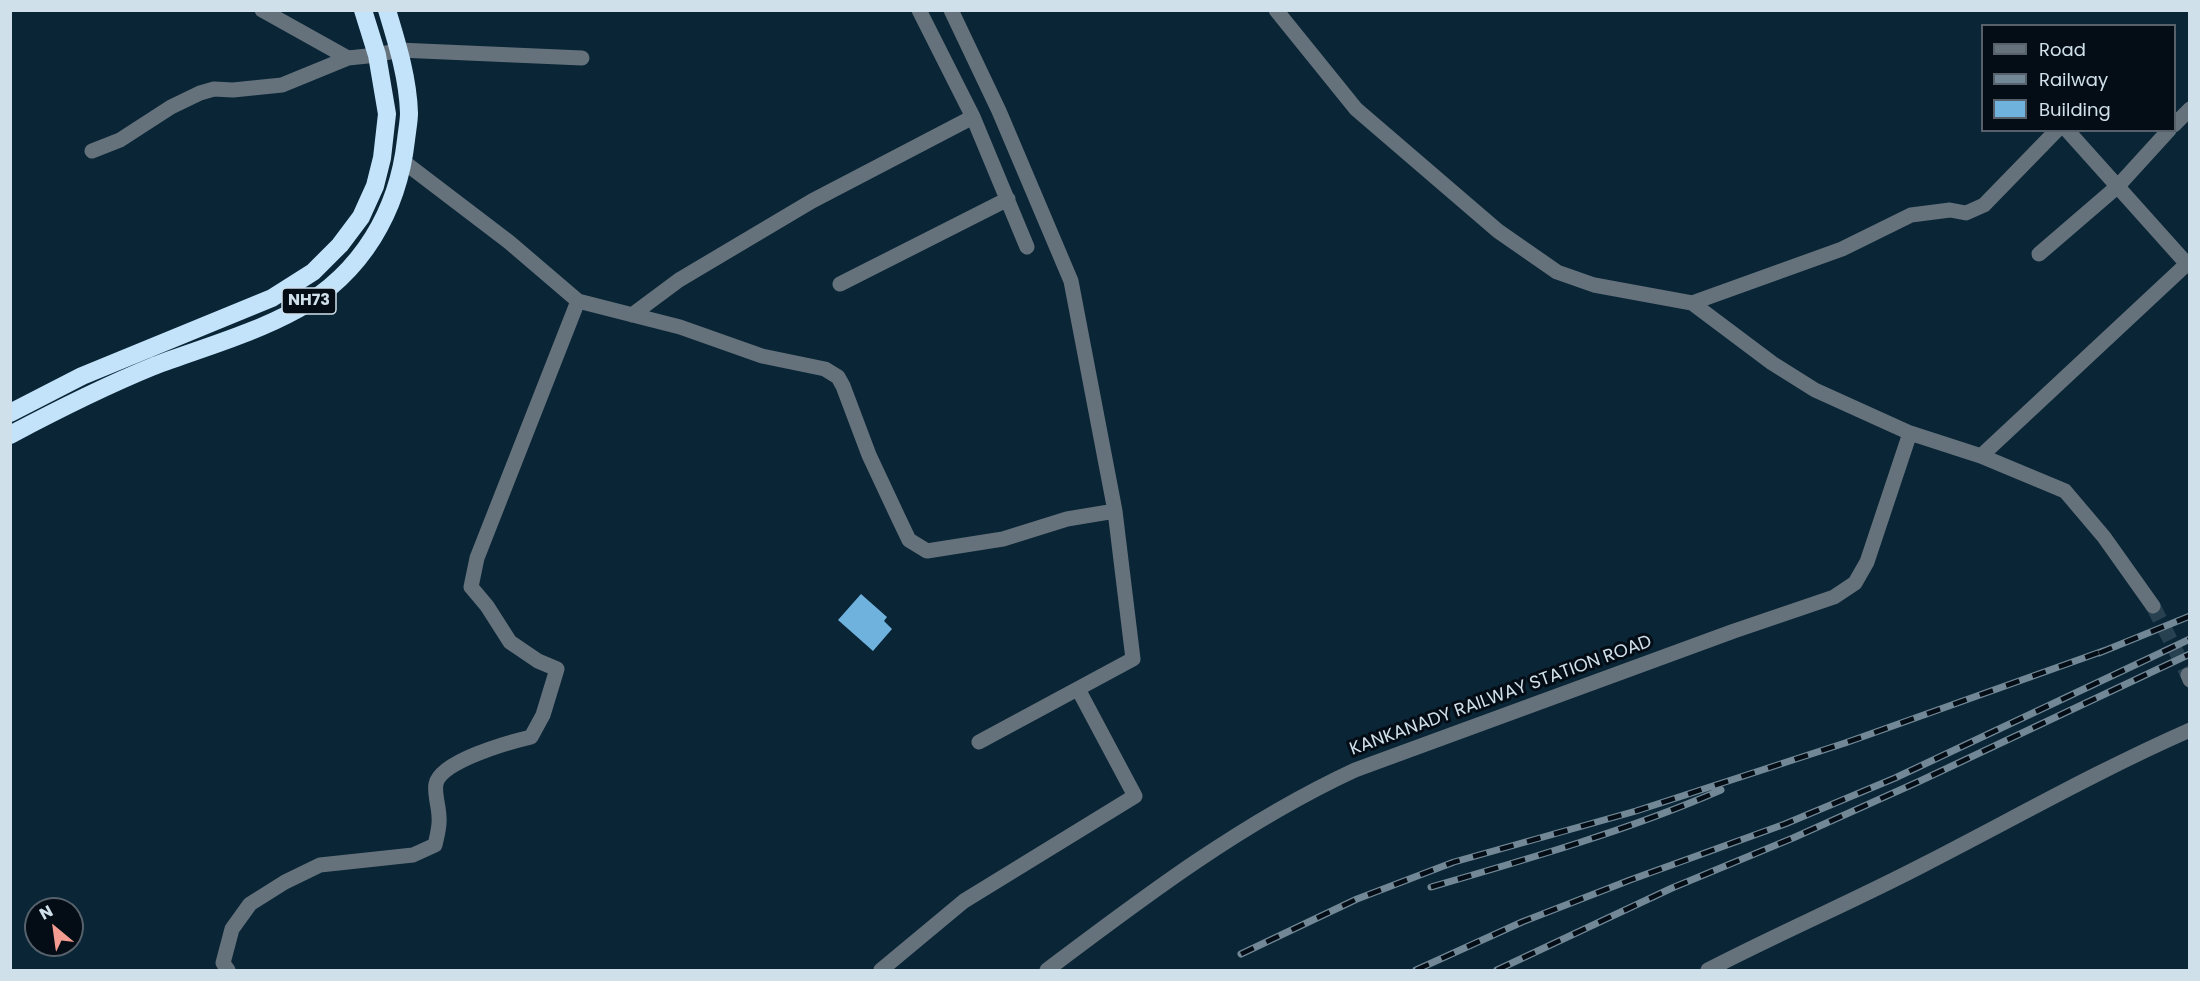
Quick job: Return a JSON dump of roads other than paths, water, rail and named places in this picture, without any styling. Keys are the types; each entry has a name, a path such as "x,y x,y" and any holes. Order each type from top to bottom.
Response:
{"highway":[{"name":"NH73","path":"10,412 82,376 272,298 313,272 340,245 362,217 375,186 382,158 387,114 377,55 363,10"},
{"name":"NH73","path":"10,435 99,390 152,367 266,325 327,289 357,260 381,228 396,193 404,162 409,113 399,50 387,10"}],"street":[{"path":"262,10 348,57"},
{"path":"919,10 973,117 1027,247"},
{"path":"951,10 999,111 1071,281 1114,511 1133,659 979,742"},
{"path":"1276,10 1356,109 1498,231 1557,272 1594,285 1692,303 1772,363 1815,390 1910,434 1981,456 2065,491 2104,537 2153,606"},
{"path":"92,152 120,140 171,107 200,93 214,89 233,90 282,85 348,57 377,55 399,50 582,58"},
{"path":"2176,124 2190,109"},
{"path":"632,315 679,280 812,201 973,117"},
{"path":"1692,303 1842,249 1911,215 1950,210 1966,213 1983,205 2055,132"},
{"path":"1981,456 2188,263 2069,132"},
{"path":"2039,254 2118,186 2167,132"},
{"path":"404,162 509,242 578,301 680,327 762,356 825,369 837,377 843,386 869,455 909,540 927,551 1003,539 1067,519 1114,511"},
{"path":"840,284 1008,199"},
{"path":"228,970 223,963 232,928 250,904 285,882 320,865 413,855 435,844 440,820 436,783 442,774 459,761 509,742 531,737 543,715 557,669 538,661 510,642 487,606 471,587 477,558 578,301"},
{"name":"KANKANADY RAILWAY STATION ROAD","path":"1047,970 1146,894 1250,825 1310,791 1355,770 1734,631 1834,597 1855,583 1867,562 1910,434"},
{"path":"881,970 964,901 1135,796 1078,689"},
{"path":"1708,970 1757,944 1923,866 2062,792 2190,730"}],"tunnel":[{"path":"2153,606 2188,675"}],"railway":[{"path":"2099,653 2190,616"},
{"path":"1416,970 1522,922 1785,824 1895,778 2190,639"},
{"path":"1241,954 1357,899 1454,862 1636,811 1845,743 2106,650"},
{"path":"1497,970 1672,888 1793,838 1920,781 2190,654"},
{"path":"1431,887 1614,831 1721,790"}]}
